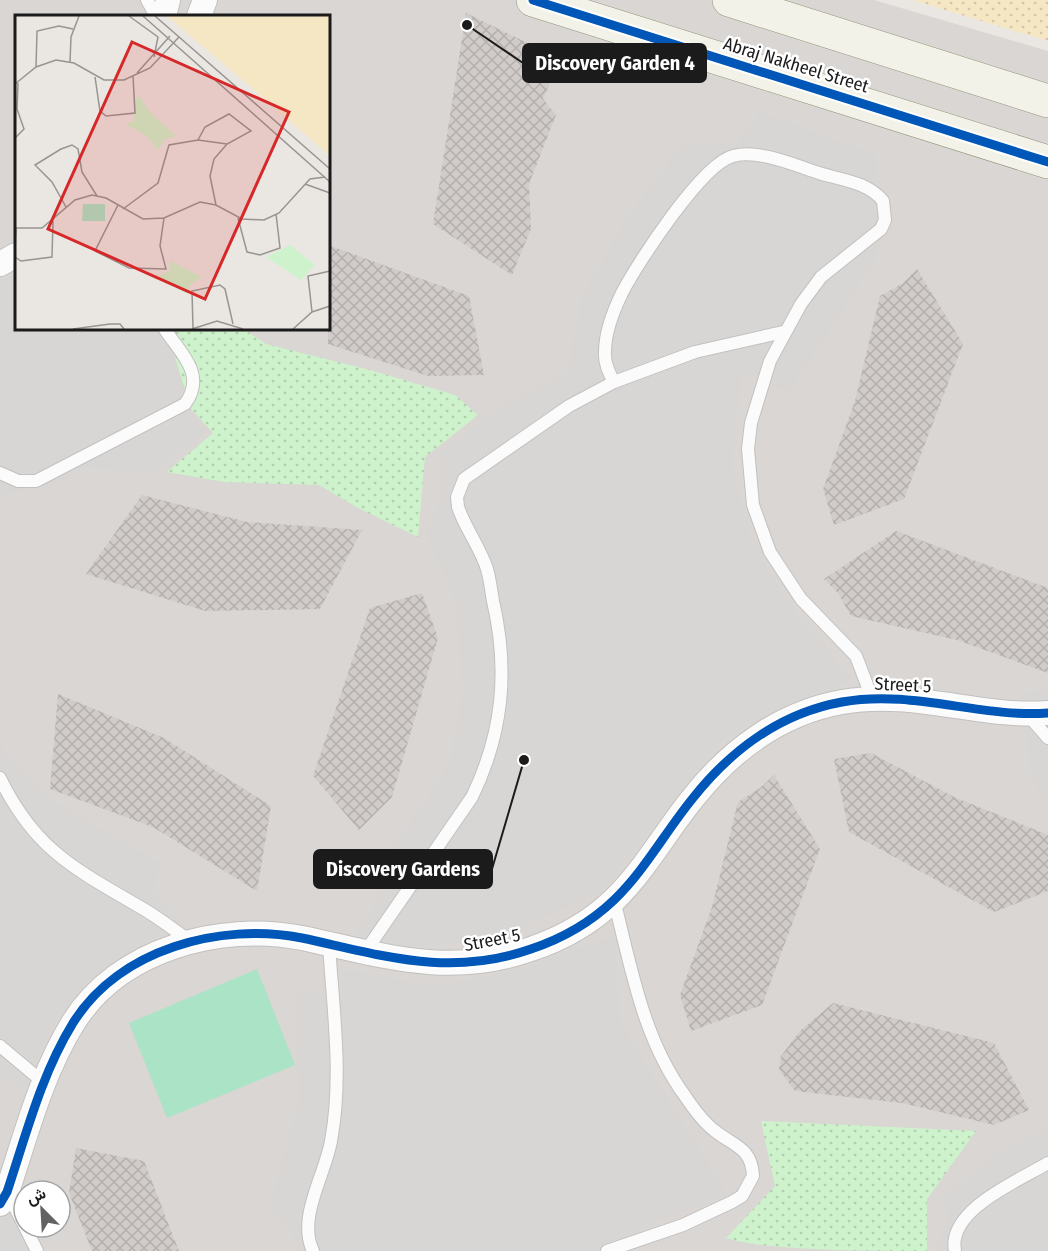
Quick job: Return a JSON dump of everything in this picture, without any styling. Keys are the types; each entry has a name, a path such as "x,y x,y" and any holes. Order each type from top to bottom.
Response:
{"street":[{"path":"164,15 168,0"},
{"path":"200,15 205,0"},
{"name":"Abraj Nakheel Street","path":"533,0 1048,162"},
{"path":"729,0 1048,101"},
{"path":"0,264 15,256"},
{"name":"Street 5","path":"3,1198 43,1083 75,1020 92,1001 137,964 190,941 219,935 248,933 300,938 407,962 438,964 501,958 532,949 561,936 589,920 614,900 640,871 692,798 718,769 746,743 780,723 809,711 872,698 904,699 1038,714"}],"lane":[{"path":"147,0 155,15"},
{"path":"614,382 606,362 605,352 614,314 622,293 645,255 705,175 723,160 734,156 758,156 868,188 883,201 886,210 881,229 821,277 783,332 770,361 751,423 748,449 753,505 775,560 801,599 856,656 872,698"},
{"path":"0,473 18,481 36,481 185,404 194,389 194,372 165,330"},
{"path":"365,952 472,797 484,773 499,721 503,667 497,616 487,569 458,507 459,488 464,479 479,466 569,406 614,382 695,352 783,332"},
{"path":"1038,714 1048,738"},
{"path":"0,778 33,831 65,862 143,908 190,941"},
{"path":"607,1251 683,1225 732,1202 742,1196 753,1176 748,1154 700,1116 664,1064 648,1026 614,900"},
{"path":"314,1251 309,1242 308,1221 327,1162 336,1097 329,945"},
{"path":"0,1046 43,1083"},
{"path":"954,1251 955,1234 967,1214 1048,1163"}],"shaded area":[{"path":"0,0 874,0 1048,51 1048,1251 0,1251"},
{"path":"760,112 876,155 878,256 789,392 742,371 732,466 748,533 783,597 851,679 723,738 599,893 493,939 405,948 355,935 391,880 374,854 396,845 450,763 463,691 456,601 426,535 441,499 439,454 502,406 567,373 582,298 628,215 685,142 737,143"},
{"path":"15,266 15,330 163,330 188,380 177,400 206,432 149,474 88,467 54,484 4,494 0,488 0,274"},
{"path":"1048,689 1048,802 1033,783 1020,694"},
{"path":"0,743 11,763 49,799 161,864 151,895 183,920 125,957 56,1019 22,1089 0,1074"},
{"path":"613,936 621,1024 727,1194 642,1226 625,1251 300,1251 291,1228 271,1208 299,1097 295,991 343,995 343,972 352,970 434,987 517,970"},
{"path":"1048,1129 1048,1251 937,1251 937,1244 950,1215 941,1199 995,1155"},
{"path":"9,1211 12,1215 12,1239 30,1239 39,1251 0,1251 0,1222"}],"sand":[{"path":"912,0 1048,0 1048,41"}],"green space":[{"path":"167,330 245,330 266,344 370,370 455,395 478,415 425,457 418,537 358,508 319,485 224,482 167,472 213,433 190,408"},
{"path":"257,969 295,1065 167,1118 129,1023"},
{"path":"761,1121 976,1131 927,1199 927,1251 794,1248 767,1246 726,1238 775,1186"}],"building":[{"path":"466,13 560,59 543,99 556,115 529,184 531,229 512,275 433,224"},
{"path":"330,246 469,296 484,375 428,376 328,344"},
{"path":"917,269 963,344 904,499 834,525 823,489 855,401 880,296 903,283"},
{"path":"142,495 247,522 362,530 320,609 205,611 86,574"},
{"path":"896,531 1048,588 1048,673 957,640 851,616 838,593 824,579"},
{"path":"422,593 438,638 392,797 359,830 313,776 370,608"},
{"path":"58,694 164,738 271,806 257,891 153,827 50,789"},
{"path":"871,753 954,797 1048,835 1048,891 994,912 849,832 834,759"},
{"path":"774,775 820,849 762,1005 691,1031 680,995 712,907 738,802 760,788"},
{"path":"833,1003 994,1043 1029,1110 994,1125 902,1103 795,1091 779,1070 781,1056 800,1031"},
{"path":"76,1148 144,1161 179,1251 92,1251 72,1201 71,1179"}],"cycle path":[{"path":"533,0 1048,162"},
{"path":"0,1204 7,1192 43,1084 73,1023 93,997 117,976 144,959 206,938 238,934 271,934 302,938 416,961 444,963 501,958 553,940 586,923 605,908 636,876 693,798 724,764 759,736 798,715 820,707 868,699 920,701 997,712 1048,713"}],"place":[{"name":"Discovery Garden 4","path":"467,25"},
{"name":"Discovery Gardens","path":"524,760"}]}
